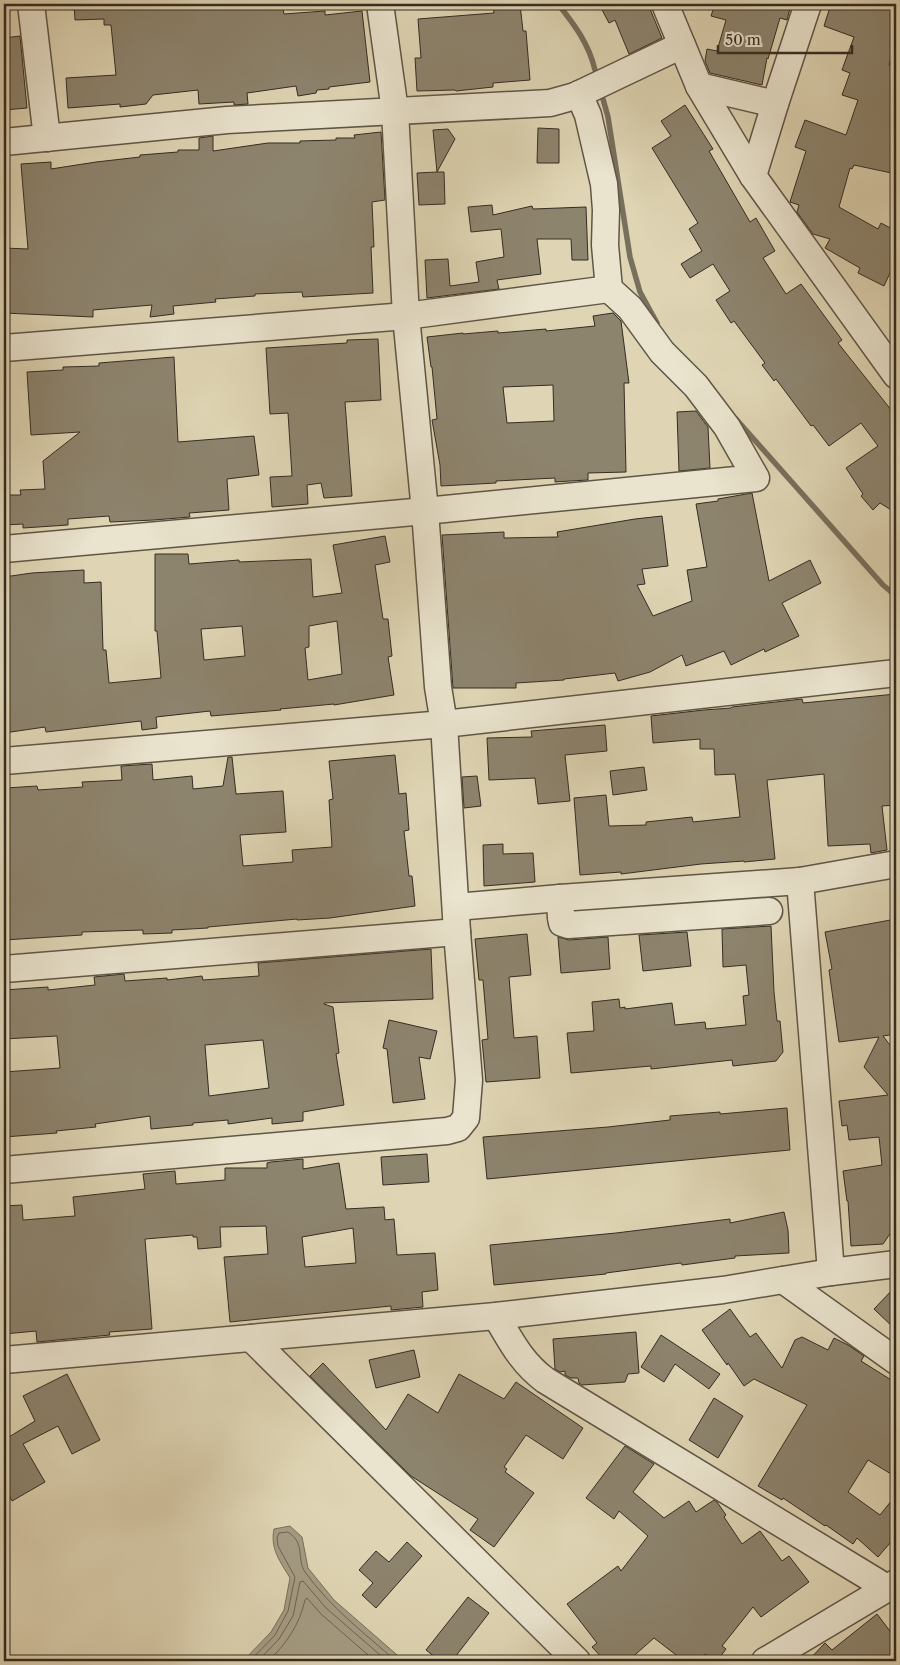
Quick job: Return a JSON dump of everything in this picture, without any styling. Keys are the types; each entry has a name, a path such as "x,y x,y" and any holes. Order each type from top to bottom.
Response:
{"street":[{"path":"31,4 47,138"},
{"path":"4,1170 447,1131 458,1128 466,1118 469,1080 444,724 438,687 426,511 406,316 395,112 380,4"},
{"path":"664,4 699,86 753,176 896,373"},
{"path":"753,176 808,4"},
{"path":"4,142 227,120 550,103 579,94 682,45"},
{"path":"699,86 775,104"},
{"path":"4,549 426,511 756,478 727,426 696,386 662,352 630,308 609,289 605,245 606,210 604,184 588,115 579,94"},
{"path":"4,348 406,316 609,289"},
{"path":"4,762 444,724 896,673"},
{"path":"4,969 457,920 560,898 800,881 896,864"},
{"path":"800,881 831,1272"},
{"path":"560,898 562,923 568,925 769,912"},
{"path":"4,1360 496,1316 722,1290 831,1272 896,1264"},
{"path":"783,1280 896,1361"},
{"path":"496,1316 530,1369 545,1380 891,1586 765,1661"},
{"path":"250,1338 577,1661"}],"water":[{"path":"290,1526 302,1537 308,1568 334,1600 404,1661 243,1661 271,1632 284,1610 290,1578 279,1560 273,1543 273,1536 274,1529"}],"building":[{"path":"74,4 282,4 284,14 325,11 325,15 362,11 370,82 329,87 329,89 317,90 316,93 298,96 296,86 247,93 248,104 234,105 234,102 199,104 198,90 153,95 146,104 120,107 120,104 68,108 66,78 116,75 111,25 104,25 104,19 75,20"},
{"path":"493,4 520,4 523,31 526,31 530,80 493,83 493,87 456,91 417,91 415,58 421,58 418,19 494,13"},
{"path":"599,4 648,4 662,38 629,54 615,20 609,23"},
{"path":"715,4 791,4 787,20 780,18 767,58 762,85 710,73 705,61 707,49 717,51 726,20 711,16"},
{"path":"831,4 896,4 896,43 889,65 896,70 896,174 854,165 852,169 850,168 839,207 878,229 881,223 896,231 896,260 884,286 858,273 860,268 825,248 830,239 813,234 797,212 799,205 790,202 806,151 795,147 805,120 846,135 858,100 842,95 850,73 842,70 854,37 824,26"},
{"path":"20,36 27,108 4,110 4,38"},
{"path":"685,105 713,149 709,151 750,222 756,218 775,251 763,258 786,294 801,284 842,340 838,343 896,416 896,513 880,503 873,510 861,496 863,494 846,468 878,446 861,423 829,446 813,425 811,426 776,379 774,381 762,365 765,363 734,321 731,323 716,300 730,291 713,264 690,278 681,264 702,251 689,229 698,223 652,148 671,136 661,121"},
{"path":"538,128 559,129 559,163 537,163"},
{"path":"448,129 455,139 437,172 433,130"},
{"path":"381,132 385,200 372,202 374,247 371,247 373,293 303,297 302,292 255,294 255,296 215,299 216,302 173,306 174,314 150,317 152,305 93,310 93,317 4,313 4,248 28,249 21,164 51,162 51,169 140,157 140,155 178,152 178,150 199,150 199,138 213,136 213,151 268,143 300,143 300,141 355,138 354,135"},
{"path":"444,172 445,204 419,205 417,173"},
{"path":"492,205 493,215 532,206 533,209 586,207 588,260 572,260 571,239 537,239 541,274 497,280 499,289 427,298 425,260 448,259 450,286 479,282 476,262 504,257 501,229 471,232 468,207"},
{"path":"613,313 621,321 629,383 624,383 626,472 588,473 588,480 555,482 555,478 441,486 440,465 432,420 437,419 427,337 498,331 498,333 546,329 546,331 595,326 593,316","holes":["553,385 554,421 507,423 503,387"]},
{"path":"378,339 381,400 345,402 352,496 324,498 321,483 307,485 308,504 272,507 270,477 292,476 288,413 270,414 266,348 347,343 347,340"},
{"path":"174,357 178,442 254,436 259,475 227,479 229,510 189,513 190,517 154,520 110,522 109,516 68,519 68,525 23,528 23,524 4,525 4,495 21,495 20,490 45,489 43,461 80,432 31,435 27,372 63,370 63,367 99,366 99,363"},
{"path":"696,411 708,427 710,468 679,471 677,412"},
{"path":"752,493 769,581 810,560 821,583 782,603 799,636 765,652 764,649 731,665 724,651 686,666 682,655 650,672 618,681 615,673 564,680 516,683 516,688 453,688 442,535 504,532 504,538 558,537 557,532 662,516 668,566 642,569 645,584 637,585 653,616 692,601 687,570 707,567 696,504"},
{"path":"385,536 390,562 375,565 383,619 388,619 392,656 388,657 394,695 334,705 281,710 211,716 210,711 156,717 157,728 142,730 141,721 46,732 45,727 4,733 4,577 32,573 84,570 84,583 101,582 103,650 106,650 109,683 161,678 157,631 155,631 155,554 188,554 189,564 239,560 239,562 311,559 313,597 342,593 333,545","holes":["337,621 342,674 308,680 305,648 309,647 309,626","242,626 245,656 204,660 201,629"]},
{"path":"896,694 896,805 882,806 887,850 871,853 870,844 828,846 824,774 767,780 775,859 701,864 621,874 621,872 580,875 574,798 606,795 609,826 646,825 646,822 692,817 693,822 740,817 735,774 715,775 714,749 700,749 700,739 653,743 651,716 802,699 803,703"},
{"path":"605,725 607,751 565,755 570,801 538,804 535,778 489,780 487,738 532,737 531,731"},
{"path":"395,755 399,794 406,793 409,830 404,831 409,876 412,876 415,906 330,918 297,919 172,930 172,933 143,934 143,930 82,932 82,935 4,940 4,823 9,823 6,788 37,786 38,790 83,787 82,782 122,780 121,766 152,764 153,780 192,776 193,789 223,786 228,757 232,757 236,794 283,791 286,832 240,835 243,866 293,862 292,850 332,847 329,800 333,799 329,761"},
{"path":"644,767 647,790 613,795 610,771"},
{"path":"477,776 481,806 464,808 462,777"},
{"path":"503,844 503,854 533,853 535,882 484,886 483,845"},
{"path":"896,919 896,1034 883,1036 896,1053 896,1194 892,1195 894,1228 883,1244 851,1246 848,1201 843,1171 882,1165 879,1137 849,1140 847,1125 842,1126 839,1101 888,1095 864,1067 879,1037 839,1042 829,970 832,969 825,932"},
{"path":"771,926 774,992 777,1021 780,1021 783,1052 776,1061 733,1066 732,1060 651,1069 651,1066 571,1073 567,1033 594,1031 592,1002 619,999 620,1008 625,1007 625,1009 672,1003 675,1025 705,1022 706,1029 746,1025 743,996 749,995 746,965 723,967 722,929"},
{"path":"687,932 691,966 643,971 639,935"},
{"path":"527,934 531,975 509,977 514,1038 537,1036 540,1078 486,1082 482,1040 488,1039 483,980 479,980 475,939"},
{"path":"558,937 569,940 608,937 610,969 561,973"},
{"path":"431,949 433,999 324,1003 333,1007 339,1053 336,1054 344,1105 303,1112 303,1121 272,1124 272,1118 228,1124 228,1120 151,1129 150,1116 95,1124 96,1127 56,1131 57,1133 4,1137 4,1072 60,1068 57,1036 4,1039 4,990 48,987 48,990 95,985 94,977 124,974 125,981 167,978 167,980 202,976 203,980 259,976 258,963","holes":["263,1040 269,1088 209,1096 205,1045"]},
{"path":"389,1020 437,1031 430,1059 419,1057 425,1099 393,1103 387,1049 383,1048"},
{"path":"787,1108 790,1150 487,1179 483,1137 608,1127 670,1120 670,1116"},
{"path":"427,1154 429,1182 383,1185 381,1157"},
{"path":"303,1159 303,1169 339,1163 346,1209 384,1207 385,1220 394,1219 397,1255 435,1253 438,1290 422,1292 423,1307 391,1310 391,1306 230,1322 224,1257 268,1254 266,1226 220,1227 221,1247 198,1249 197,1237 193,1237 193,1235 145,1239 152,1329 109,1332 110,1335 37,1342 36,1331 4,1334 4,1206 22,1205 23,1220 75,1216 73,1197 145,1189 143,1174 175,1171 176,1184 225,1180 225,1168 267,1168 267,1163","holes":["353,1228 356,1263 305,1267 302,1237"]},
{"path":"784,1212 788,1230 789,1253 735,1256 735,1258 682,1265 681,1263 606,1274 494,1285 490,1245 616,1233 730,1219 730,1223"},
{"path":"896,1286 896,1330 874,1309"},
{"path":"730,1309 750,1337 756,1333 782,1368 795,1340 802,1337 828,1350 834,1338 864,1356 861,1361 896,1383 896,1477 868,1460 848,1492 880,1515 896,1495 896,1536 878,1557 857,1538 853,1544 783,1498 782,1500 758,1486 807,1405 754,1379 744,1386 728,1363 727,1365 702,1330"},
{"path":"636,1332 639,1373 628,1374 625,1382 582,1385 579,1383 578,1378 571,1378 565,1375 565,1371 560,1372 555,1369 553,1339"},
{"path":"661,1335 720,1374 709,1389 675,1364 664,1382 641,1367"},
{"path":"414,1350 420,1377 376,1388 369,1360"},
{"path":"323,1363 386,1430 408,1394 438,1413 459,1374 504,1399 516,1382 583,1428 563,1459 526,1435 504,1467 507,1469 505,1472 534,1493 494,1547 470,1530 478,1519 411,1476 310,1376"},
{"path":"67,1374 100,1440 72,1454 58,1426 23,1444 45,1482 12,1501 4,1486 4,1440 35,1421 23,1396"},
{"path":"714,1398 743,1416 718,1458 689,1440"},
{"path":"625,1446 654,1464 633,1492 664,1518 689,1501 696,1512 714,1500 726,1515 724,1517 742,1544 760,1531 782,1561 789,1556 809,1582 761,1617 753,1607 722,1646 726,1649 717,1661 705,1654 699,1661 684,1661 654,1638 628,1661 605,1661 592,1647 597,1643 567,1604 618,1566 621,1571 648,1536 619,1511 614,1519 586,1498"},
{"path":"407,1542 422,1556 376,1608 362,1595 373,1583 359,1570 376,1551 389,1562"},
{"path":"468,1597 489,1613 452,1661 440,1661 426,1650"},
{"path":"877,1614 896,1639 896,1661 808,1661 825,1643 832,1650"}],"waterway":[{"path":"558,4 585,43 595,70"},
{"path":"603,99 608,117 630,257 640,292 657,323"},
{"path":"736,419 883,585 896,596"}]}
